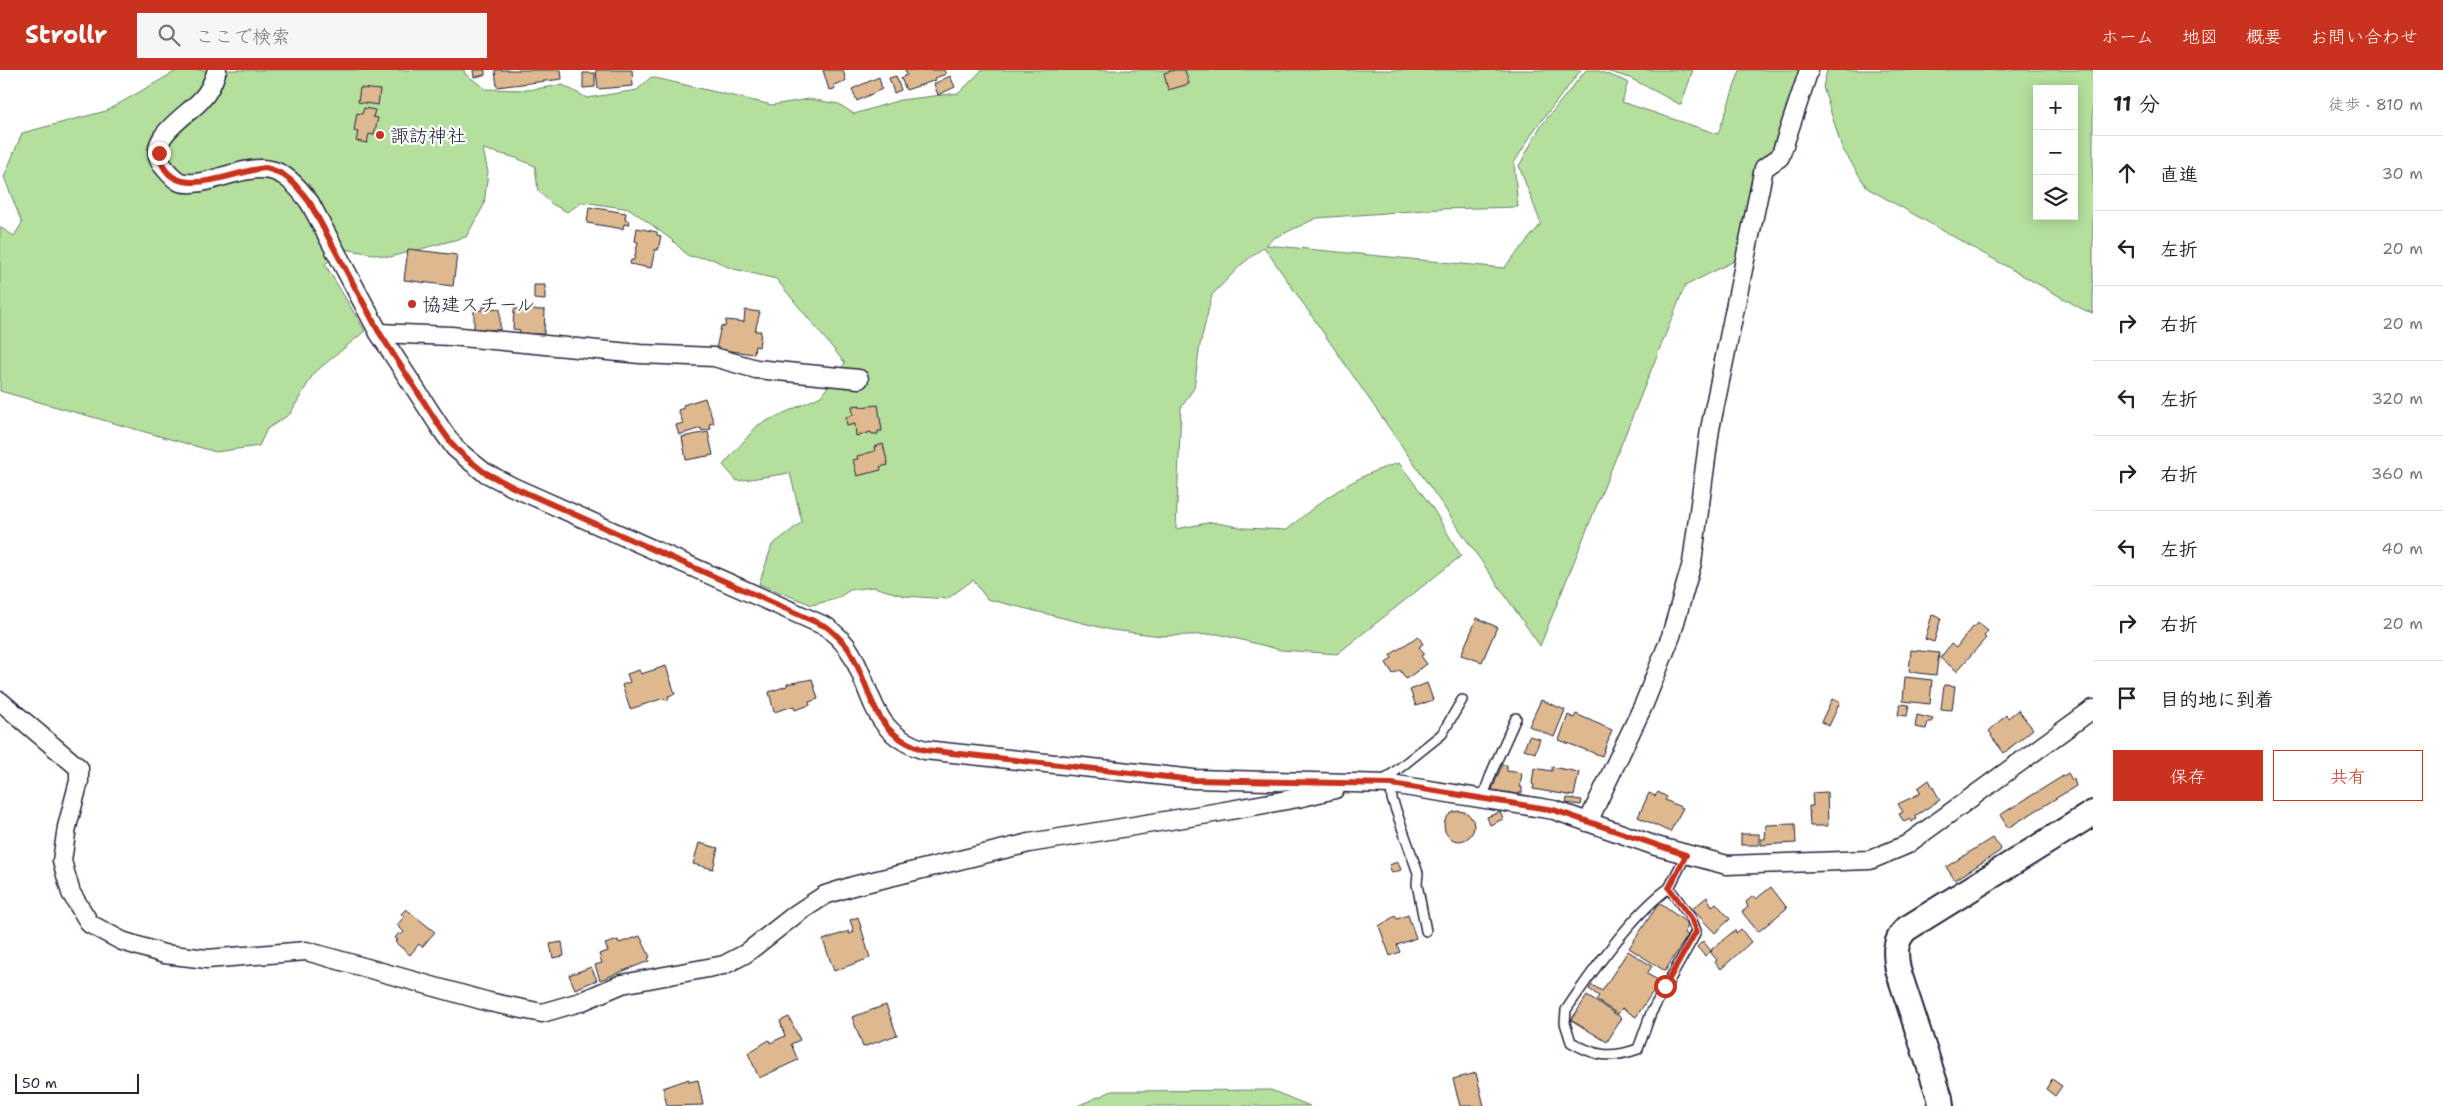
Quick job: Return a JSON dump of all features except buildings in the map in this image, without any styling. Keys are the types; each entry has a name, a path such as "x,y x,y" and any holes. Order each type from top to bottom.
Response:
{"street":[{"path":"217,70 202,100 166,132 160,144 161,163 174,178 181,182 202,182 265,168 287,176 296,184 310,203 379,332 455,448 484,472 666,556 827,627 850,652 879,717 895,736 909,746 925,750 1194,780 1386,784 1554,810 1686,855 1727,865 1870,860 1879,857 1906,845 2093,709"},
{"path":"1588,822 1644,704 1671,636 1692,563 1710,429 1764,168 1780,157 1809,70"},
{"path":"379,332 451,336 640,354 714,357 756,369 859,379"},
{"path":"0,701 79,768 79,781 67,827 62,861 71,893 90,924 122,941 164,954 207,959 306,951 489,1002 542,1013 580,1002 622,984 724,965 745,954 796,914 825,896 853,886 1029,843 1298,798 1357,783"},
{"path":"1940,1106 1940,1098 1898,970 1895,956 1896,942 1906,929 2093,813"}],"lane":[{"path":"1426,931 1417,884 1418,873 1386,784 1442,734 1462,700"},
{"path":"1482,799 1492,770 1516,718"},
{"path":"1669,888 1691,918 1696,931 1651,1013 1638,1049 1627,1053 1604,1056 1589,1052 1571,1042 1565,1023 1566,1010 1612,948 1649,904 1669,888 1686,855"}],"green space":[{"path":"178,70 464,70 465,74 486,89 527,90 563,85 587,98 637,90 651,77 772,105 809,99 839,104 854,114 900,100 959,93 982,70 1581,70 1535,129 1514,163 1518,207 1440,209 1317,218 1274,238 1266,245 1504,268 1541,224 1519,166 1540,127 1586,70 1596,70 1628,82 1622,102 1718,134 1740,70 1803,70 1778,147 1764,156 1756,168 1746,207 1738,259 1685,286 1540,646 1264,247 1242,264 1212,295 1200,345 1194,388 1181,408 1176,529 1212,522 1244,528 1287,530 1325,499 1354,481 1399,463 1432,507 1461,556 1337,654 1281,650 1218,634 1162,636 1111,630 987,599 973,580 947,599 905,596 873,587 850,590 836,599 812,605 759,584 772,545 802,522 790,473 737,481 723,465 758,425 821,396 845,363 776,279 730,268 712,259 688,256 672,240 630,209 583,202 567,212 552,204 538,191 535,166 516,158 483,149 488,172 484,205 466,237 390,257 344,249 325,264 365,331 314,373 290,414 267,429 259,446 216,452 0,391 0,227 14,236 22,223 4,177 22,133 106,111"},
{"path":"1603,70 1693,70 1681,105 1630,78"},
{"path":"1827,70 2093,70 2093,313 2084,310 1867,188 1842,148 1823,87"},
{"path":"1271,1090 1310,1106 1077,1106 1112,1091"}],"place":[{"name":"諏訪神社","path":"380,135"},
{"name":"協建スチール","path":"412,304"}],"route":[{"path":"159,153 161,163 167,171 181,182 202,182 230,174 265,168 287,176 296,184 310,203 338,259 379,332 455,448 484,472 513,487 827,627 840,638 850,652 874,710 895,736 909,746 925,750 1194,780 1392,784 1554,810 1686,855 1669,888 1691,918 1696,931 1665,986"}]}
